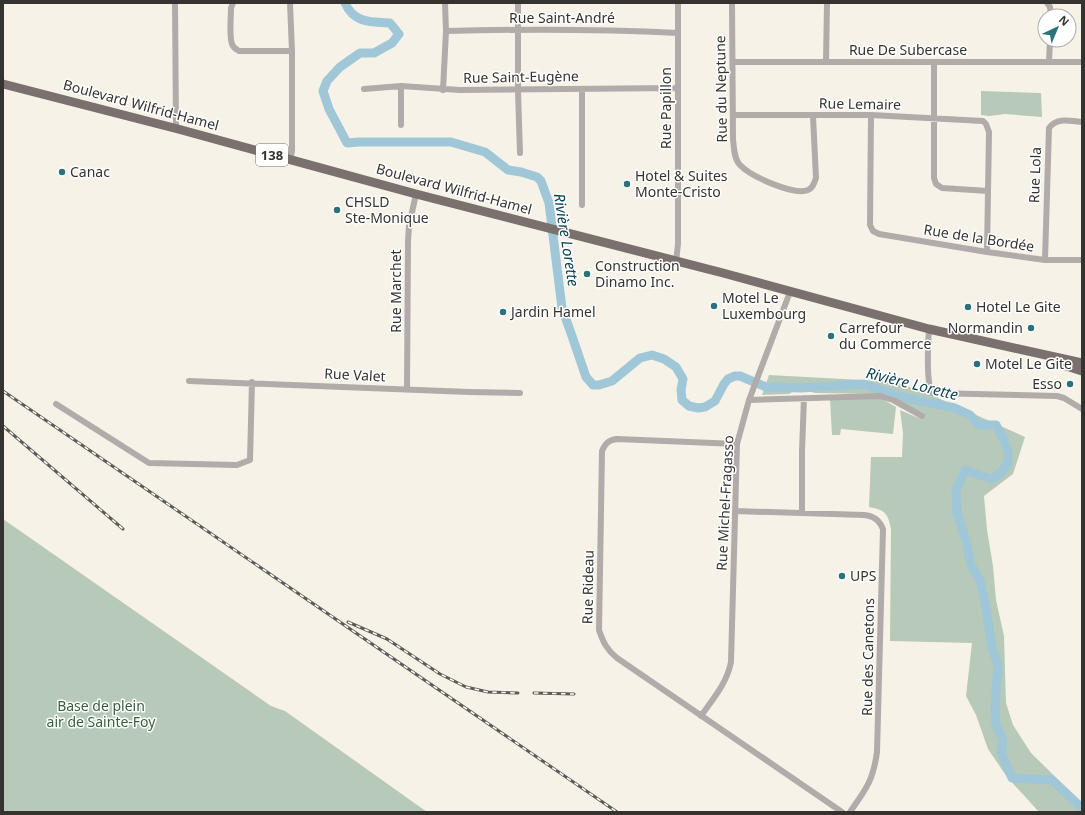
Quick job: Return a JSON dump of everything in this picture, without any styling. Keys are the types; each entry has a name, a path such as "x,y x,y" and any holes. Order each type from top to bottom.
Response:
{"main road":[{"name":"Boulevard Wilfrid-Hamel","path":"3,84 930,329 1082,363"},
{"name":"Boulevard Wilfrid-Hamel","path":"990,343 1082,371"}],"street":[{"path":"175,3 176,129"},
{"path":"233,3 231,8 232,40 235,49 239,51 292,51"},
{"path":"290,3 292,51 292,151 290,160"},
{"path":"443,90 446,31 445,3"},
{"path":"518,3 520,153"},
{"name":"Rue Papillon","path":"676,262 678,244 678,3"},
{"name":"Rue du Neptune","path":"732,3 733,139 736,159 740,165 757,177 783,188 807,191 814,184 816,178 812,116"},
{"path":"826,62 827,3"},
{"name":"Rue Saint-André","path":"446,31 518,29 619,30 678,33"},
{"path":"1050,48 1050,62"},
{"name":"Rue De Subercase","path":"733,62 1082,62"},
{"path":"934,62 934,178 936,184 942,188 988,191 987,252"},
{"path":"400,86 401,125"},
{"name":"Rue Saint-Eugène","path":"364,89 400,86 443,90 518,91 677,88"},
{"path":"582,89 582,205"},
{"name":"Rue Lemaire","path":"733,115 871,115 983,121 989,132 988,191"},
{"name":"Rue de la Bordée","path":"871,115 870,225 873,231 879,234 987,252 1045,260 1082,260"},
{"name":"Rue Lola","path":"1045,260 1049,128 1051,124 1062,120 1082,122"},
{"name":"Rue Marchet","path":"407,389 408,241 409,226 416,194"},
{"name":"Rue Michel-Fragasso","path":"701,716 720,689 726,678 731,662 737,444 749,400 790,292"},
{"path":"930,329 929,389 932,393 1057,396 1064,398 1082,409"},
{"name":"Rue Valet","path":"189,381 252,382 520,393"},
{"path":"56,404 149,464 237,465 250,460 252,382"},
{"path":"749,400 880,396 893,400 922,416"},
{"path":"802,513 804,398"},
{"name":"Rue Rideau","path":"737,444 617,439 606,443 602,452 599,630 603,643 617,658 842,812"},
{"name":"Rue des Canetons","path":"735,511 870,516 880,523 882,528 877,752 875,769 870,783 850,812"}],"green space":[{"path":"981,91 1041,93 1042,117 1005,114 989,116 981,115"},
{"path":"769,375 880,381 880,376 936,397 1025,437 1013,474 984,496 996,600 1004,636 1006,703 1013,725 1031,753 1082,803 1082,812 1039,812 1007,777 988,749 976,715 966,696 972,643 890,641 891,529 889,519 885,513 879,509 869,507 871,457 902,457 903,433 900,410 921,419 923,413 894,399 878,394 815,393 798,388 789,394 762,395"},
{"path":"879,397 896,407 893,434 841,429 840,435 832,435 830,399"},
{"name":"Base de plein air de Sainte-Foy","path":"3,519 271,706 285,711 427,812 3,812"}],"waterway":[{"name":"Rivière Lorette","path":"345,3 349,10 358,18 369,22 390,23 399,34 392,43 374,53 360,53 340,67 327,81 323,91 329,109 347,143 451,142 485,152 508,170 537,177 541,181 549,203 562,308 586,377 593,385 599,385 612,381 640,358 652,355 664,359 676,367 683,379 681,390 682,400 689,406 698,408 705,407 715,401 728,379 735,376 740,376 766,387 801,388 863,384 906,398 955,408 970,415 979,425 996,425 1007,448 1008,461 1005,467 992,479 965,470 956,491 957,513 966,541 971,565 980,580 992,648 998,665 995,707 996,724 1003,741 1001,752 1012,778 1052,780 1082,808"}],"railway":[{"path":"3,391 617,812"},
{"path":"3,426 123,529"},
{"path":"348,622 387,639 440,674 466,687 488,692 518,693"},
{"path":"534,693 574,694"}],"place":[{"name":"Canac","path":"62,172"},
{"name":"Hotel & Suites Monte-Cristo","path":"627,184"},
{"name":"CHSLD Ste-Monique","path":"337,210"},
{"name":"Construction Dinamo Inc.","path":"587,274"},
{"name":"Motel Le Luxembourg","path":"714,306"},
{"name":"Hotel Le Gite","path":"968,307"},
{"name":"Jardin Hamel","path":"503,312"},
{"name":"Normandin","path":"1031,328"},
{"name":"Carrefour du Commerce","path":"831,336"},
{"name":"Motel Le Gite","path":"977,364"},
{"name":"Esso","path":"1070,384"},
{"name":"UPS","path":"842,576"}]}
